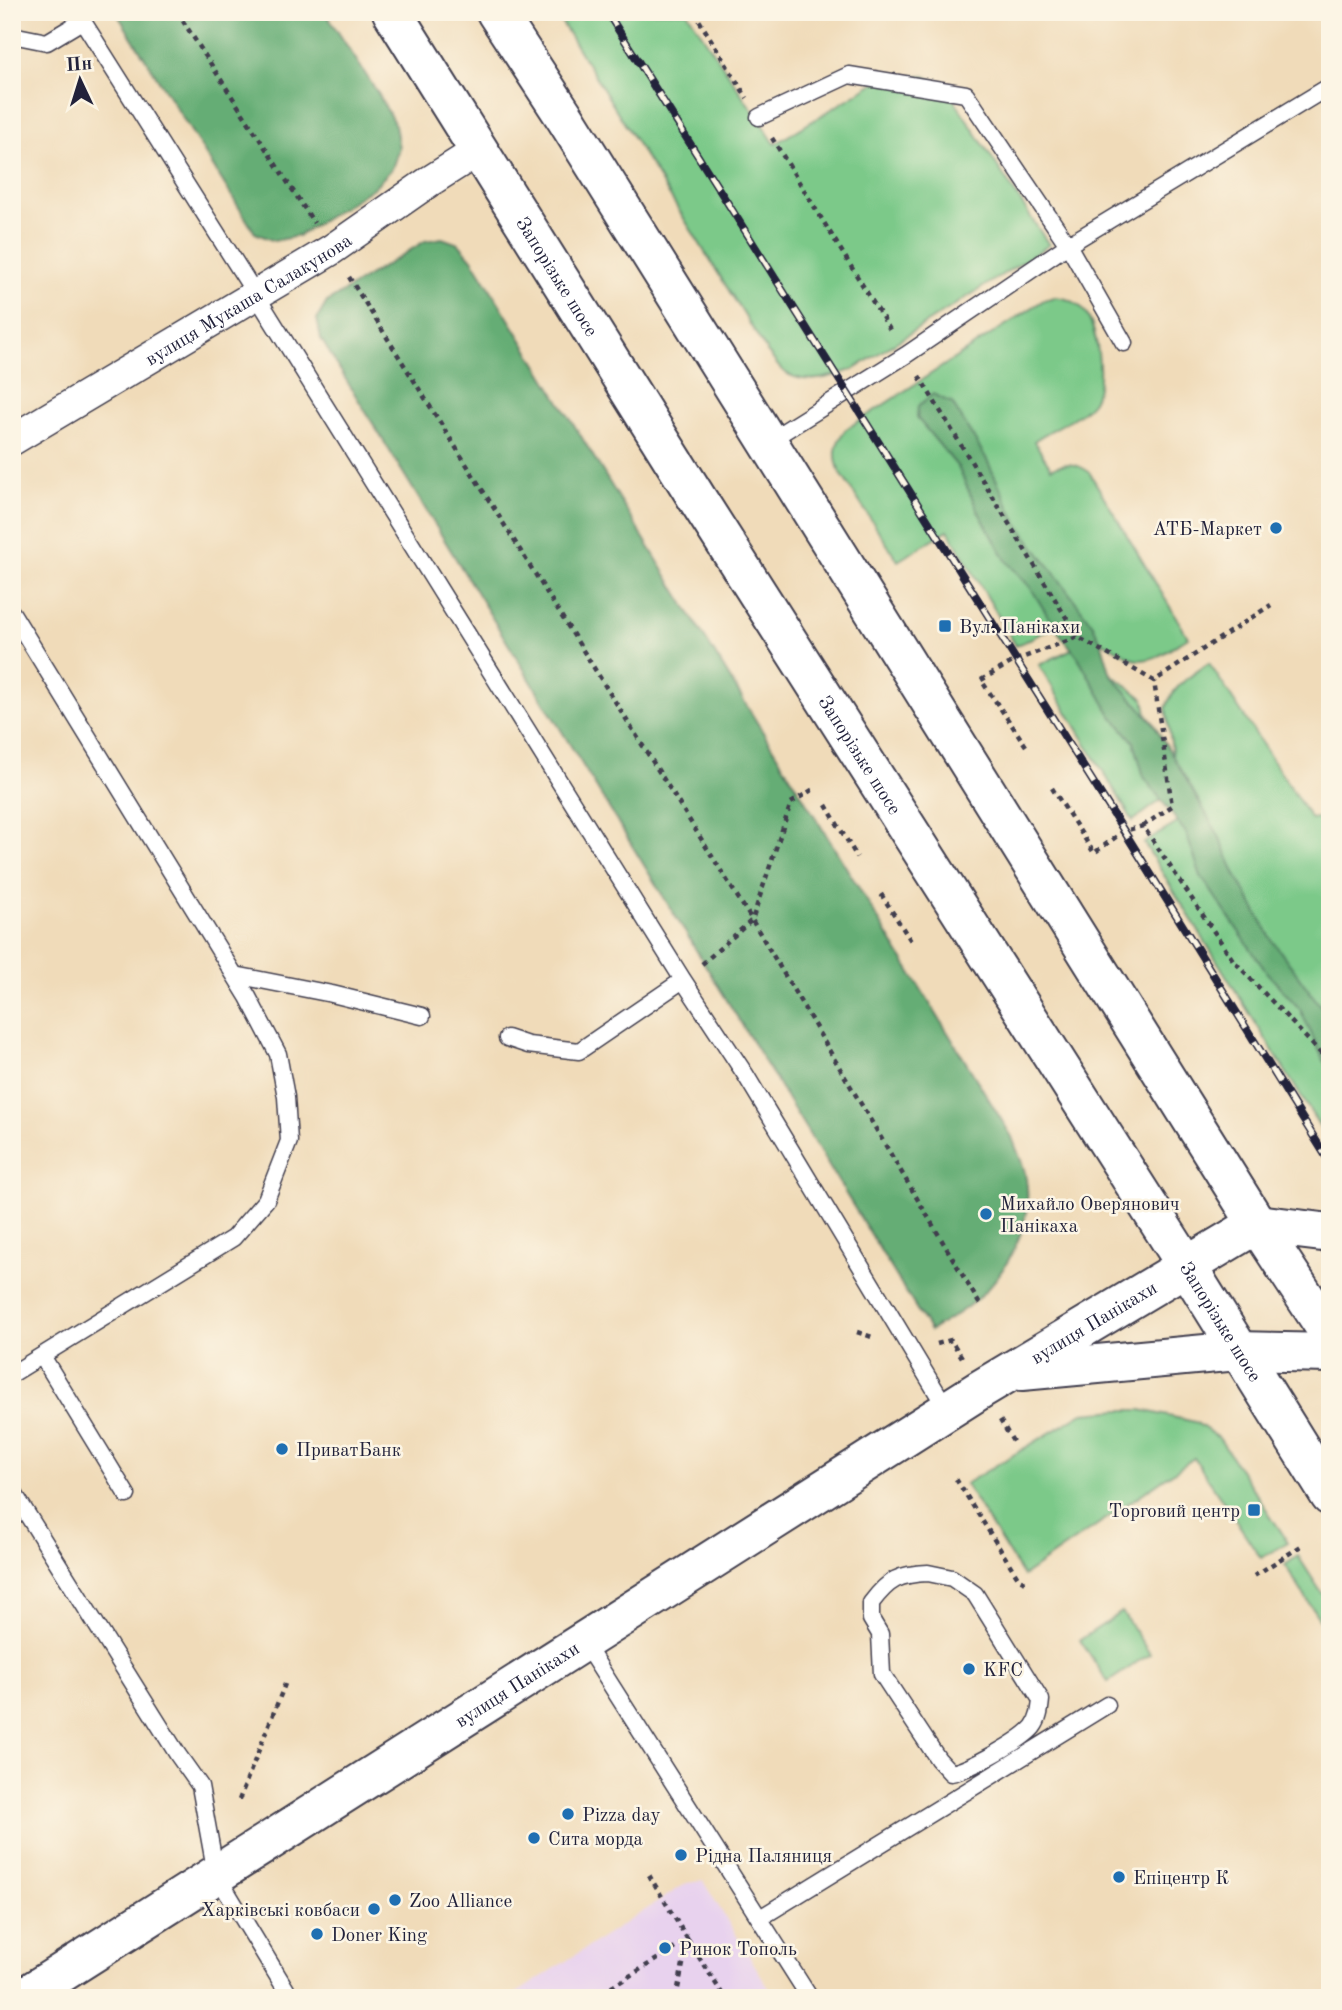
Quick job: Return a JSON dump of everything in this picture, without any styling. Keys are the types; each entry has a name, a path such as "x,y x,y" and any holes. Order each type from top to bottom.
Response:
{"main road":[{"name":"Запорізьке шосе","path":"392,12 712,523 1188,1268 1330,1496"},
{"path":"496,12 566,119 1257,1224 1330,1335"},
{"path":"1257,1224 1330,1233"},
{"name":"вулиця Панікахи","path":"22,1998 948,1411 1257,1224"},
{"name":"вулиця Панікахи","path":"1013,1371 1238,1351 1330,1353"}],"street":[{"name":"вулиця Мукаша Салакунова","path":"12,440 331,250 479,150"}],"lane":[{"path":"12,35 47,42 79,17 256,295 683,980 745,1074 948,1411"},
{"path":"759,117 849,75 966,94 1068,245 1124,343"},
{"path":"767,443 906,355 1068,245 1330,86"},
{"path":"12,613 235,975 278,1054 286,1097 289,1141 266,1200 233,1238 12,1374"},
{"path":"235,975 332,994 422,1016"},
{"path":"508,1038 528,1045 579,1051 683,980"},
{"path":"42,1356 127,1495"},
{"path":"12,1490 200,1786 216,1874 291,1998"},
{"path":"928,1573 952,1578 975,1594 1036,1690 1041,1700 1039,1716 1032,1727 1021,1736 965,1771 951,1773 938,1759 882,1674 880,1634 871,1619 871,1603 892,1580 906,1574 928,1573"},
{"path":"583,1641 810,1998"},
{"path":"760,1918 1107,1704"}],"path":[{"path":"177,12 331,250 752,920 982,1308"},
{"path":"694,12 1078,637 1154,681"},
{"path":"1154,681 1271,605"},
{"path":"1026,746 981,680 1016,660 1078,637"},
{"path":"1052,788 1094,853 1124,831 1143,826 1172,806 1154,681"},
{"path":"683,980 752,920 791,803 815,788"},
{"path":"826,805 858,858"},
{"path":"1143,826 1233,961 1330,1063"},
{"path":"881,894 911,942"},
{"path":"956,1479 1019,1578 1028,1583"},
{"path":"1254,1576 1301,1546"},
{"path":"239,1800 285,1684"},
{"path":"649,1875 725,1998"},
{"path":"594,1998 688,1940"},
{"path":"676,1998 688,1940"}],"shaded area":[{"name":"Ринок Тополь","path":"703,1881 775,1998 509,1998 687,1883"}],"green space":[{"path":"116,12 325,12 379,95 395,125 399,148 392,169 373,188 298,236 274,241 255,233"},
{"path":"555,12 687,12 775,144 879,80 923,75 945,86 1049,245 854,369 809,380 791,376 781,369 768,353"},
{"path":"442,238 459,244 472,259 1012,1137 1025,1173 1027,1192 1022,1230 1015,1248 994,1281 981,1295 930,1331 321,339 317,319 327,302 425,241"},
{"path":"1055,297 1075,302 1089,319 1096,342 1099,381 1097,392 1088,407 1034,441 1051,468 1071,464 1089,472 1188,637 1156,657 1133,659 1066,621 1016,646 948,530 898,561 840,472 836,461 836,450 845,430 1044,300"},
{"path":"933,394 952,403 986,458 1017,523 1093,625 1111,675 1153,722 1219,836 1236,875 1272,940 1330,1019 1330,1074 1300,1009 1267,973 1201,876 1186,833 1144,777 1134,742 1111,715 1078,657 1055,628 1031,588 1007,562 977,509 958,467 917,418 918,406"},
{"path":"1076,647 1144,699 1165,797 1133,821 1039,665"},
{"path":"1209,663 1311,819 1330,816 1330,1143 1144,843 1182,820 1166,708 1178,687"},
{"path":"1141,1410 1195,1422 1219,1438 1288,1542 1261,1558 1194,1458 1023,1576 965,1484 1083,1413"},
{"path":"1298,1556 1330,1606 1330,1636 1285,1565"},
{"path":"1122,1612 1150,1654 1108,1682 1080,1640"}],"railway":[{"path":"607,12 1124,831 1330,1163"}],"place":[{"name":"АТБ-Маркет","path":"1276,528"},
{"name":"Вул. Панікахи","path":"945,626"},
{"name":"Михайло Оверянович Панікаха","path":"986,1214"},
{"name":"ПриватБанк","path":"282,1449"},
{"name":"Торговий центр","path":"1254,1510"},
{"name":"KFC","path":"969,1669"},
{"name":"Pizza day","path":"568,1814"},
{"name":"Сита морда","path":"534,1838"},
{"name":"Рідна Паляниця","path":"681,1855"},
{"name":"Епіцентр К","path":"1119,1877"},
{"name":"Zoo Alliance","path":"395,1900"},
{"name":"Харківські ковбаси","path":"374,1909"},
{"name":"Doner King","path":"317,1934"},
{"name":"Ринок Тополь","path":"665,1948"}]}
